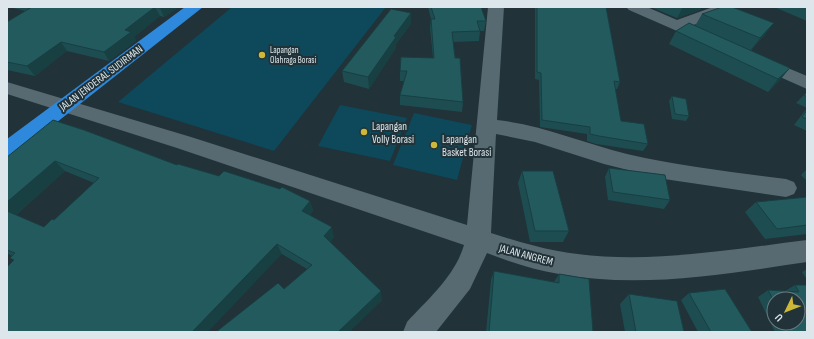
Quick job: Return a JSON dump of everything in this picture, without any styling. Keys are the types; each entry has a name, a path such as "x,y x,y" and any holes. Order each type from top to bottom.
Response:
{"highway":[{"name":"JALAN JENDERAL SUDIRMAN","path":"7,150 195,7"}],"street":[{"path":"417,332 463,276 470,265 478,239 496,7"},
{"path":"634,7 720,45"},
{"path":"677,26 701,16 715,13 723,7"},
{"path":"742,54 807,82"},
{"name":"JALAN ANGREM","path":"7,88 65,105 478,239 503,249 556,263 613,269 647,269 698,266 807,250"},
{"path":"487,126 513,129 538,135 604,156 664,171 786,188"}],"shaded area":[{"name":"Lapangan Olahraga Borasi","path":"232,7 386,7 274,151 118,102"},
{"name":"Lapangan Volly Borasi","path":"340,105 407,118 390,161 318,146"},
{"name":"Lapangan Basket Borasi","path":"414,113 472,125 457,180 393,165"}],"building":[{"path":"32,7 155,7 125,30 131,32 104,52 61,42 27,66 7,62 7,22"},
{"path":"431,7 481,7 486,21 477,21 480,31 452,32 455,58 460,58 463,102 400,95 407,71 400,71 401,57 434,58 431,19 435,19"},
{"path":"537,7 606,7 620,82 614,81 621,121 644,124 648,144 590,134 590,127 542,120 541,73 537,72"},
{"path":"722,7 732,7 774,23 760,38 702,14"},
{"path":"391,9 411,13 394,36 396,37 368,77 342,71"},
{"path":"689,23 790,68 778,79 676,31"},
{"path":"672,96 686,99 689,116 675,114"},
{"path":"807,110 807,119 802,117"},
{"path":"53,120 177,165 178,164 219,176 224,171 280,189 282,187 310,201 302,211 332,227 324,236 381,291 338,332 216,332 278,283 284,289 312,265 277,244 192,332 7,332 7,267 14,260 10,258 15,253 7,250 7,211 44,227 52,219 54,220 99,178 55,161 7,202 7,157"},
{"path":"609,168 665,175 670,200 613,192"},
{"path":"522,171 553,171 569,231 535,231"},
{"path":"807,197 807,225 777,229 756,202"},
{"path":"494,271 559,283 559,274 589,279 593,332 489,332"},
{"path":"795,285 807,285 807,332 789,331 806,331 806,291 798,291"},
{"path":"725,289 752,332 711,332 689,293"},
{"path":"629,294 677,301 684,332 636,332"}],"place":[{"name":"Lapangan Olahraga Borasi","path":"262,55"},
{"name":"Lapangan Volly Borasi","path":"364,132"},
{"name":"Lapangan Basket Borasi","path":"434,145"}]}
